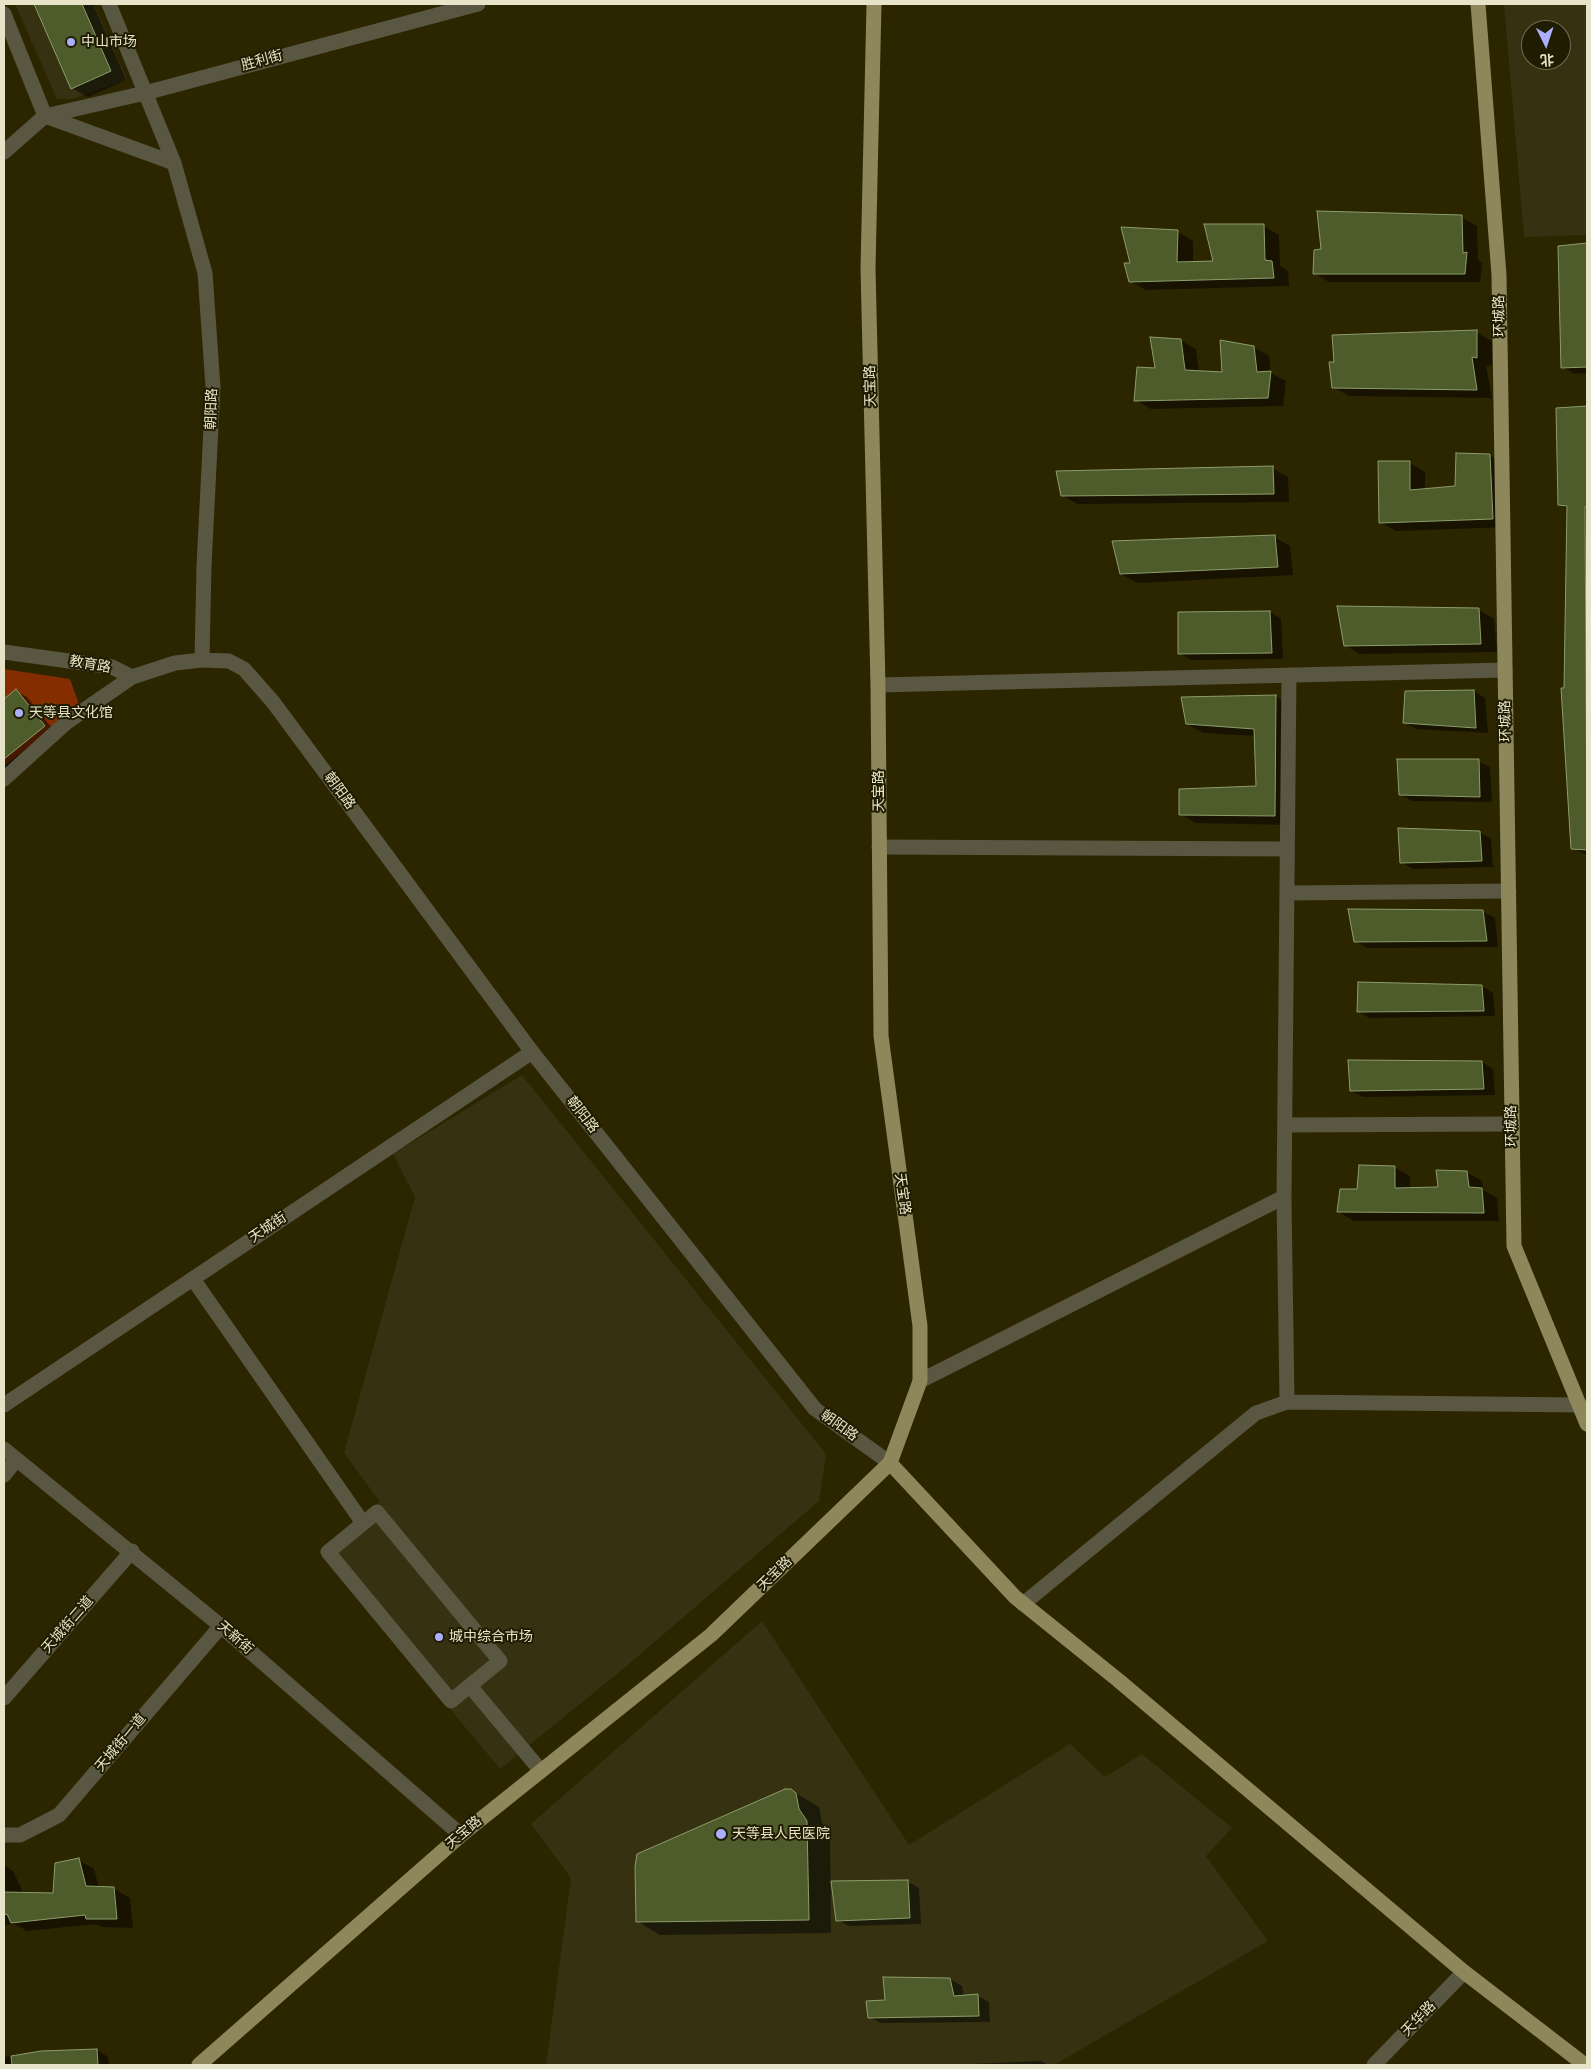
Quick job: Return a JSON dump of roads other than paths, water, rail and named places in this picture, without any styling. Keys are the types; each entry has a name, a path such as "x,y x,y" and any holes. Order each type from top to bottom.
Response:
{"main road":[{"name":"天宝路","path":"199,2065 461,1835 711,1635 890,1463 920,1380 920,1326 881,1036 878,685 868,268 874,4"},
{"name":"环城路","path":"1476,7 1499,275 1514,1246 1587,1424"},
{"path":"890,1463 1023,1604 1118,1680 1464,1972 1584,2065"}],"street":[{"name":"朝阳路","path":"109,4 174,163 205,273 213,387 204,566 202,660 228,661 244,669 274,702 532,1052 815,1409 890,1463"},
{"name":"胜利街","path":"46,116 145,93 478,4"},
{"path":"4,14 46,116 174,163"},
{"path":"4,152 46,116"},
{"name":"教育路","path":"4,652 112,667 132,677"},
{"path":"4,779 67,722 132,677 175,663 202,660"},
{"path":"878,685 1505,670"},
{"path":"1287,1402 1284,1197 1289,675"},
{"path":"879,847 1287,849"},
{"path":"1287,893 1508,891"},
{"name":"天城街","path":"4,1404 532,1052"},
{"path":"1285,1126 1512,1124"},
{"path":"920,1380 1284,1197"},
{"path":"192,1279 363,1523"},
{"path":"1023,1604 1256,1413 1287,1402 1580,1405"},
{"name":"天新街","path":"4,1449 132,1551 221,1626 461,1835"},
{"path":"4,1475 16,1460"},
{"path":"377,1512 500,1661 470,1686 451,1701 328,1552 377,1512"},
{"name":"天城街二道","path":"4,1698 132,1551"},
{"name":"天城街一道","path":"4,1835 20,1835 60,1815 221,1626"},
{"path":"470,1686 541,1771"},
{"name":"天华路","path":"1374,2065 1464,1972"}],"place":[{"name":"中山市场","path":"71,42"},
{"name":"天等县文化馆","path":"19,713"},
{"name":"城中综合市场","path":"439,1637"},
{"name":"天等县人民医院","path":"721,1834"}]}
